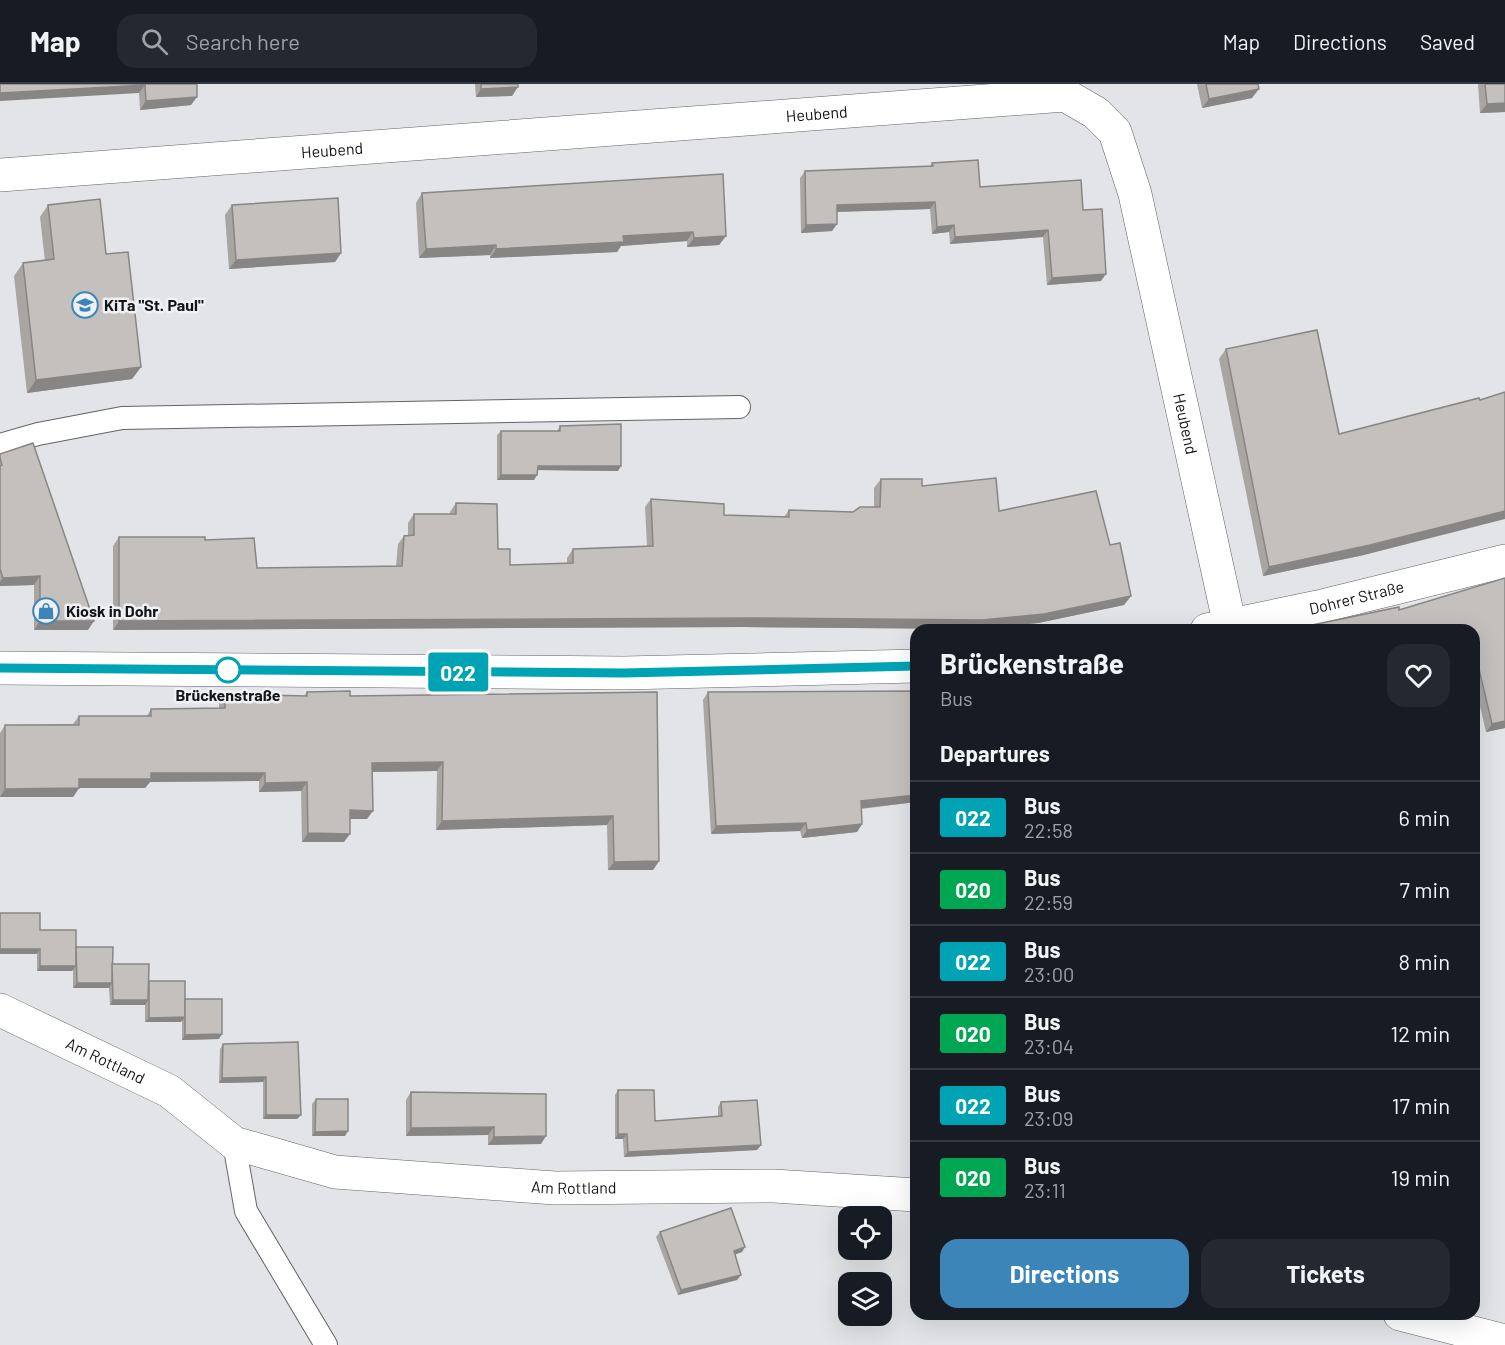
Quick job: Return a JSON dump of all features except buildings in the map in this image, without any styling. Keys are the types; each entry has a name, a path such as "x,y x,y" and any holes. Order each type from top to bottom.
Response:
{"street":[{"name":"Heubend","path":"0,175 1065,95 1096,113 1115,132 1135,194 1218,624"},
{"name":"Dohrer Straße","path":"1238,624 1318,607 1505,561"},
{"path":"0,668 624,673 910,666"},
{"name":"Am Rottland","path":"0,1010 169,1091 234,1143 335,1172 555,1188 774,1186 910,1195"},
{"path":"1423,1320 1505,1341"}],"lane":[{"path":"0,445 38,434 122,418 739,407"},
{"path":"234,1143 246,1211 326,1345"}],"bus line":[{"name":"022","path":"0,668 624,673 910,666"}],"place":[{"name":"KiTa \"St. Paul\"","path":"85,305"},
{"name":"Kiosk in Dohr","path":"46,611"},
{"name":"Brückenstraße","path":"228,670"}]}
